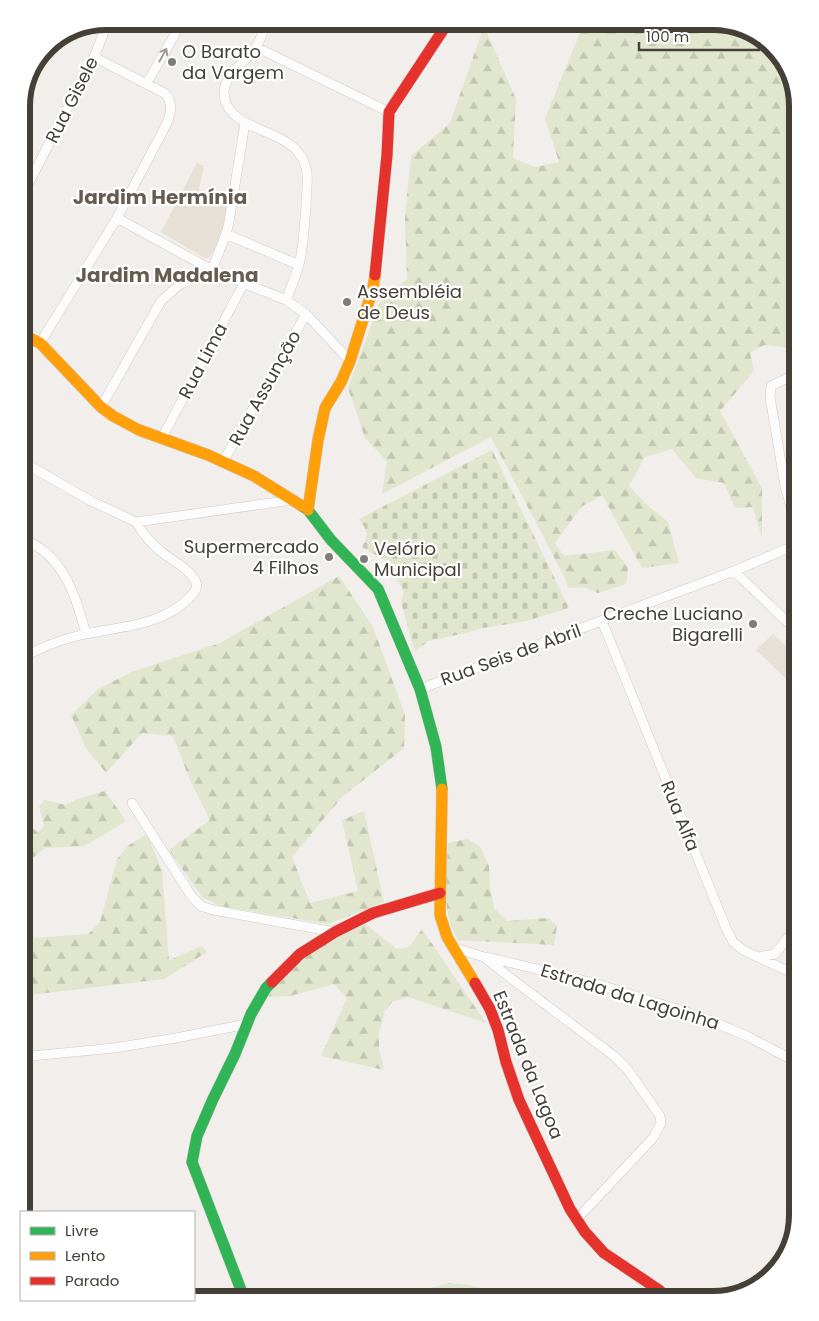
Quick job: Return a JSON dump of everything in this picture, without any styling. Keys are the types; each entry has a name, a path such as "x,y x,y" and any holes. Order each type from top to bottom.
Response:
{"street":[{"name":"Rua Gisele","path":"30,181 94,57 105,30"},
{"path":"147,83 177,30"},
{"path":"264,30 256,47 231,75 224,93 227,106 245,123 277,136 290,144 300,154 307,172 303,238 299,265 286,300"},
{"path":"308,510 318,440 325,408 341,382 350,361 371,296 378,256 389,112 443,30"},
{"path":"256,47 389,112"},
{"path":"30,338 40,343 117,218 167,123 172,109 171,101 166,94 94,57"},
{"path":"101,407 161,301 179,285 212,270 226,234 231,212 245,123"},
{"path":"117,218 212,270 286,300 306,314 350,361"},
{"path":"226,234 299,265"},
{"name":"Rua Lima","path":"162,438 244,283"},
{"name":"Rua Assunção","path":"223,462 306,314"},
{"name":"Estrada da Lagoa","path":"40,343 101,407 126,423 254,476 308,510 331,540 378,589 404,646 434,734 442,788 440,915 447,937 490,1009 519,1100 576,1219 584,1232 604,1253 660,1291"},
{"path":"789,377 771,386 770,397 789,500"},
{"path":"30,466 91,501 136,522 293,500"},
{"path":"30,654 38,649 86,634 137,626 159,618 182,605 195,591 196,583 191,574 154,546 136,522"},
{"path":"30,541 46,553 69,582 86,634"},
{"name":"Rua Seis de Abril","path":"420,689 602,621 789,548"},
{"path":"734,570 789,623"},
{"name":"Rua Alfa","path":"602,621 733,942 743,950 789,972"},
{"path":"132,803 192,897 201,906 213,910 335,932"},
{"path":"240,1291 194,1173 192,1162 197,1136 258,1000 281,972 300,954 335,932 373,913 440,893"},
{"path":"758,957 775,954 789,936"},
{"path":"452,946 484,957 614,1056 628,1070 660,1116 661,1123 654,1138 576,1219"},
{"name":"Estrada da Lagoinha","path":"484,957 594,983 702,1017 747,1036 789,1059"},
{"path":"30,1056 114,1048 248,1024"}],"shaded area":[{"path":"197,163 204,166 198,195 228,199 223,227 214,251 209,258 205,258 161,232"},
{"path":"773,634 789,649 789,682 756,650"}],"green space":[{"path":"483,30 486,30 516,99 513,158 535,167 559,162 545,118 581,30 728,31 747,38 770,56 781,72 788,91 789,348 764,345 750,353 754,371 720,411 762,488 762,538 753,507 735,508 724,483 696,478 672,449 645,457 629,486 646,504 668,522 679,563 642,568 602,495 581,507 555,543 564,556 615,550 628,568 626,584 598,593 584,587 568,588 565,578 491,437 382,494 387,461 365,438 348,388 380,302 407,279 405,216 411,156 450,123"},
{"path":"492,450 569,608 527,621 483,628 428,641 415,652 401,603 404,592 388,562 362,547 367,535 359,519"},
{"path":"339,576 373,627 405,715 404,748 342,797 292,857 310,903 358,891 342,820 364,811 384,902 328,924 220,906 202,897 169,850 210,820 189,778 173,736 142,733 106,773 86,748 71,715 98,689 132,672 220,643"},
{"path":"105,791 126,821 85,846 45,848 30,860 30,827 38,832 44,826 39,806 45,800 66,805 77,799"},
{"path":"147,834 162,871 169,960 202,946 207,952 164,979 30,995 30,938 88,934 100,922 117,859 129,845"},
{"path":"468,839 480,847 489,865 490,887 494,908 507,921 548,918 557,926 554,945 458,940 452,929 447,905 448,843"},
{"path":"363,922 397,949 409,947 422,929 486,1023 408,997 392,1002 385,1011 379,1033 379,1049 384,1070 321,1056 347,998 334,984 290,996 269,997 270,991 315,949"},
{"path":"450,1283 469,1285 485,1291 418,1291"}],"traffic: fast":[{"path":"302,506 308,510 331,540 378,589 420,689 436,747 442,789"},
{"path":"241,1291 192,1162 197,1136 213,1099 235,1054 251,1014 266,988 272,982"}],"traffic: slow":[{"path":"308,510 318,440 325,408 341,382 350,361 373,288 375,275"},
{"path":"30,338 40,343 101,407 113,416 139,430 208,455 254,476 302,506"},
{"path":"442,789 440,915 447,937 475,983"}],"traffic: jam":[{"path":"375,275 387,155 389,112 443,30"},
{"path":"272,982 300,954 335,932 373,913 440,893"},
{"path":"475,983 490,1009 498,1030 506,1062 519,1100 570,1209 585,1232 604,1253 660,1291"}],"place":[{"name":"O Barato da Vargem","path":"172,62"},
{"name":"Assembléia de Deus","path":"347,302"},
{"name":"Supermercado 4 Filhos","path":"329,557"},
{"name":"Velório Municipal","path":"364,559"},
{"name":"Creche Luciano Bigarelli","path":"753,624"}],"district":[{"name":"Jardim Hermínia","path":"160,197"},
{"name":"Jardim Madalena","path":"167,275"}]}
